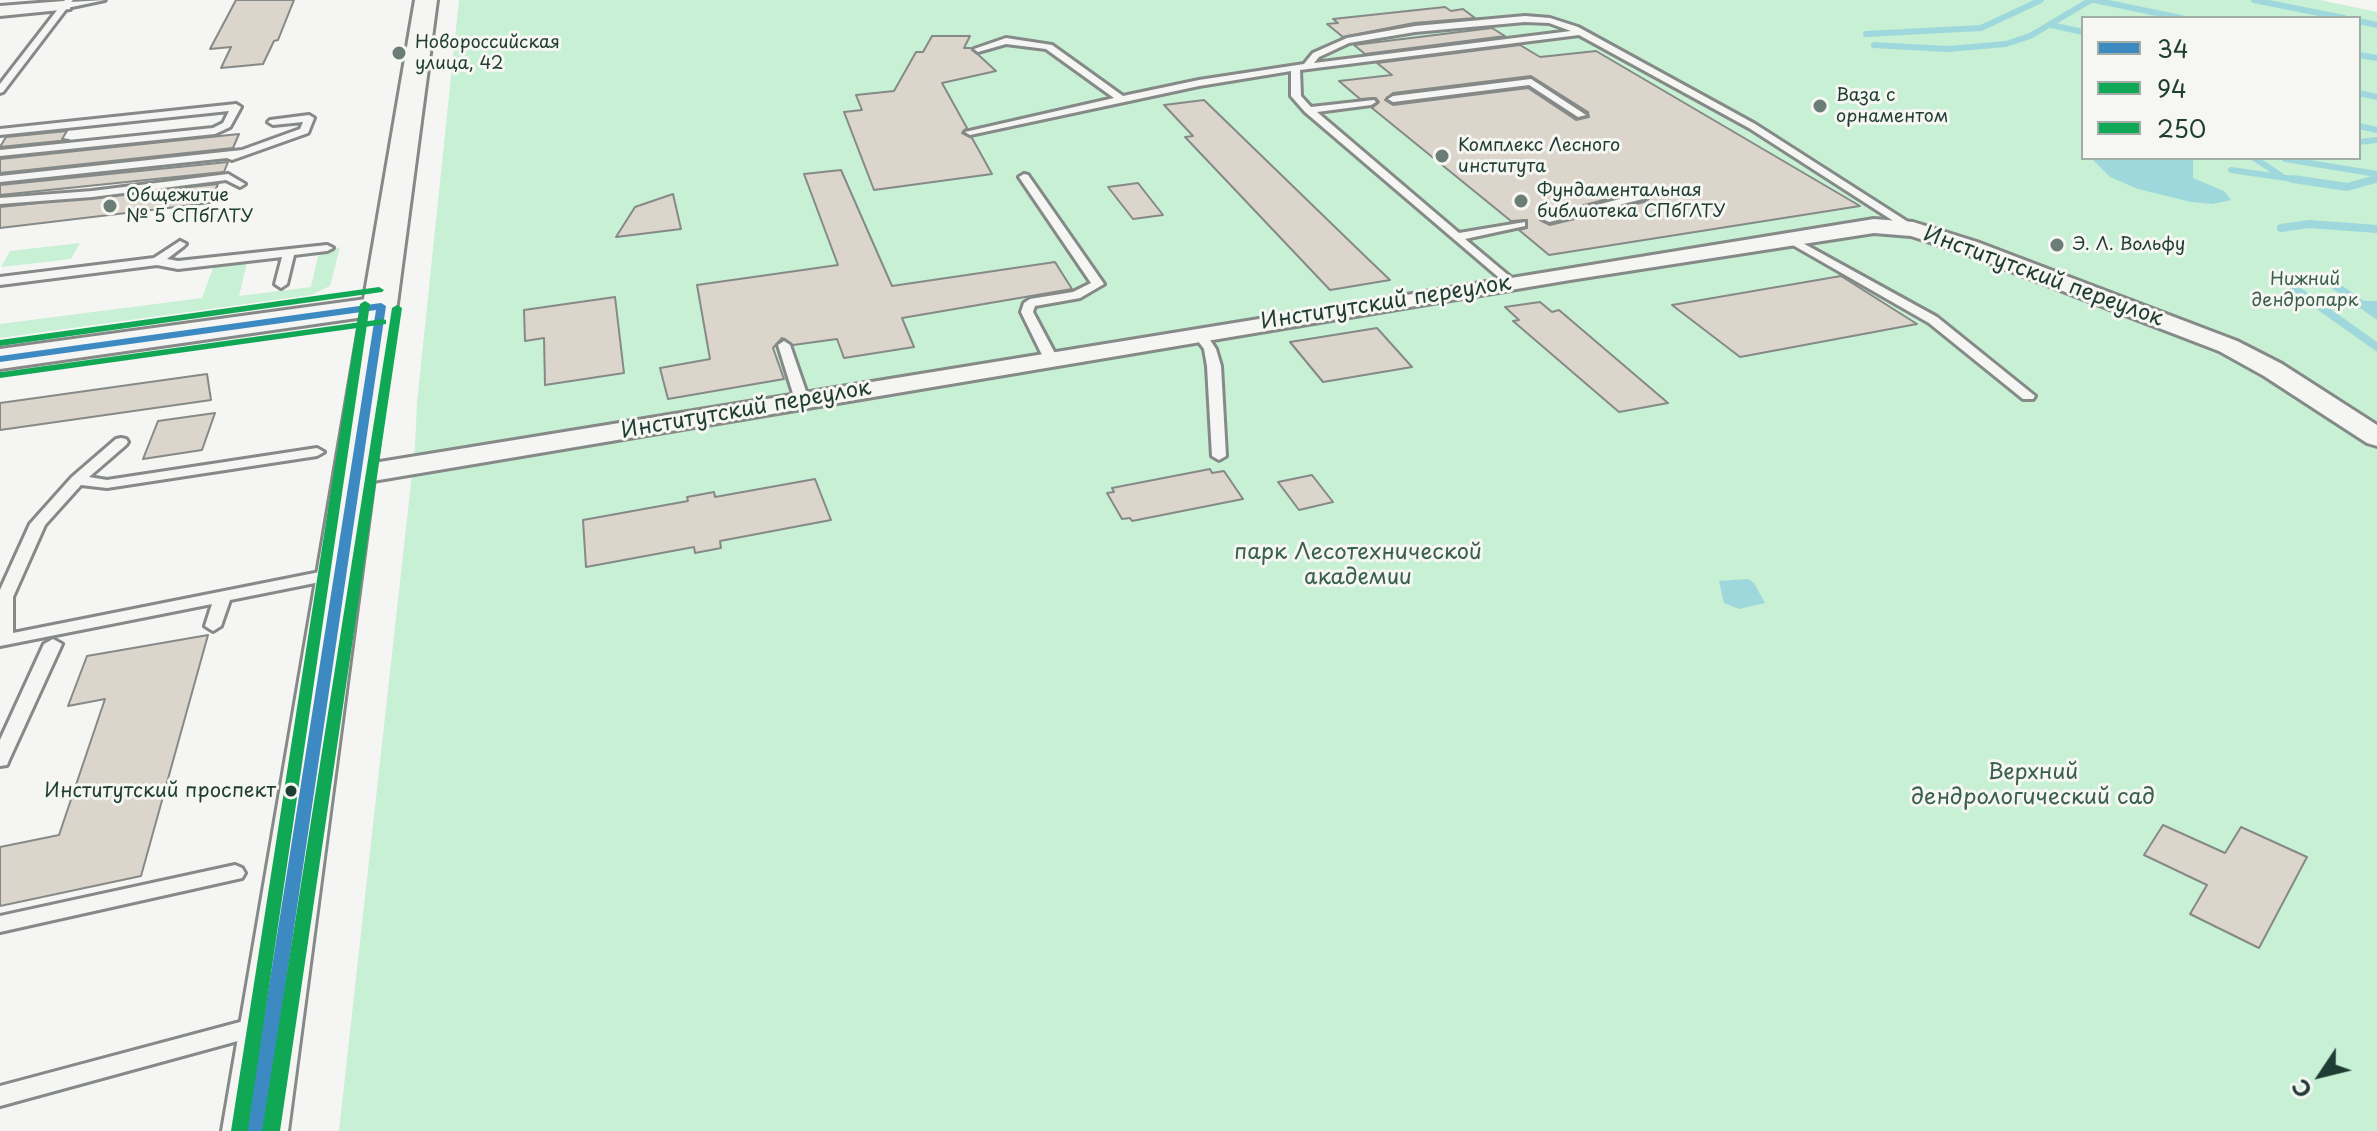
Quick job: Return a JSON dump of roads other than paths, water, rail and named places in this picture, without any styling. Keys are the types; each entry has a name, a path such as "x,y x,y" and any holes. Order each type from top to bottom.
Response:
{"main road":[{"path":"255,1131 340,573 336,464 381,306 426,0"}],"street":[{"path":"0,11 66,3"},
{"name":"Институтский переулок","path":"336,464 802,400 1874,226 1913,229 2228,346 2377,437"},
{"path":"0,359 381,306"}],"lane":[{"path":"0,90 4,78 66,3 101,0"},
{"path":"1307,65 1316,55 1347,41 1415,29 1525,19 1550,21 1580,32 1752,126 1913,229"},
{"path":"970,132 1121,99 1307,65 1580,32"},
{"path":"978,49 1006,41 1049,47 1121,99"},
{"path":"1295,68 1296,96 1308,110 1510,283"},
{"path":"1393,99 1531,82 1581,115"},
{"path":"1308,110 1371,102"},
{"path":"0,132 236,107 227,125 215,131 0,153"},
{"path":"159,184 304,131 309,118 273,122"},
{"path":"18,151 34,128"},
{"path":"0,179 242,153"},
{"path":"77,196 94,169"},
{"path":"0,201 77,196 228,177 240,184"},
{"path":"1024,177 1098,284 1076,295 1030,303 1027,312 1051,359"},
{"path":"1549,219 1643,196"},
{"path":"1457,237 1521,224"},
{"path":"1788,238 1933,320 2028,396"},
{"path":"157,261 180,244"},
{"path":"0,281 157,261 178,265 327,248"},
{"path":"281,284 289,253"},
{"path":"1199,334 1210,349 1214,366 1219,456"},
{"path":"784,345 802,400"},
{"path":"121,442 77,480 38,524 5,597 2,640 340,573"},
{"path":"77,480 107,484 336,464"},
{"path":"213,626 223,596"},
{"path":"0,760 53,644"},
{"path":"0,924 235,873"},
{"path":"0,1096 272,1022"}],"water":[{"path":"2093,160 2193,160 2193,178 2224,191 2231,200 2213,204 2191,202 2138,189 2110,177"},
{"path":"1748,579 1754,583 1765,603 1739,609 1724,603 1719,581"}],"waterway":[{"path":"1866,34 1981,28 2041,0"},
{"path":"1874,45 1947,49 2006,44 2030,36 2091,0"},
{"path":"2094,0 2171,16"},
{"path":"2254,0 2334,16"},
{"path":"2361,21 2377,25"},
{"path":"2051,25 2081,32"},
{"path":"2361,55 2377,58"},
{"path":"2361,93 2377,97"},
{"path":"2361,126 2377,130"},
{"path":"2361,142 2377,140"},
{"path":"2257,160 2280,175"},
{"path":"2291,160 2377,174"},
{"path":"2231,170 2307,181"},
{"path":"2293,179 2347,187 2376,179"},
{"path":"2369,181 2377,179"},
{"path":"2281,228 2309,224 2377,229"},
{"path":"2324,278 2362,305"},
{"path":"2284,281 2377,347"},
{"path":"2318,304 2362,305"},
{"path":"2362,305 2377,305"},
{"path":"2362,305 2377,315"}],"place":[{"name":"Новороссийская улица, 42","path":"399,53"},
{"name":"Ваза с орнаментом","path":"1820,106"},
{"name":"Комплекс Лесного института","path":"1442,156"},
{"name":"Фундаментальная библиотека СПбГЛТУ","path":"1521,201"},
{"name":"Общежитие № 5 СПбГЛТУ","path":"110,206"},
{"name":"Э. Л. Вольфу","path":"2057,245"},
{"name":"Институтский проспект","path":"291,791"}],"park label":[{"name":"Нижний дендропарк","path":"2305,290"},
{"name":"парк Лесотехнической академии","path":"1358,566"},
{"name":"Верхний дендрологический сад","path":"2033,786"}]}
